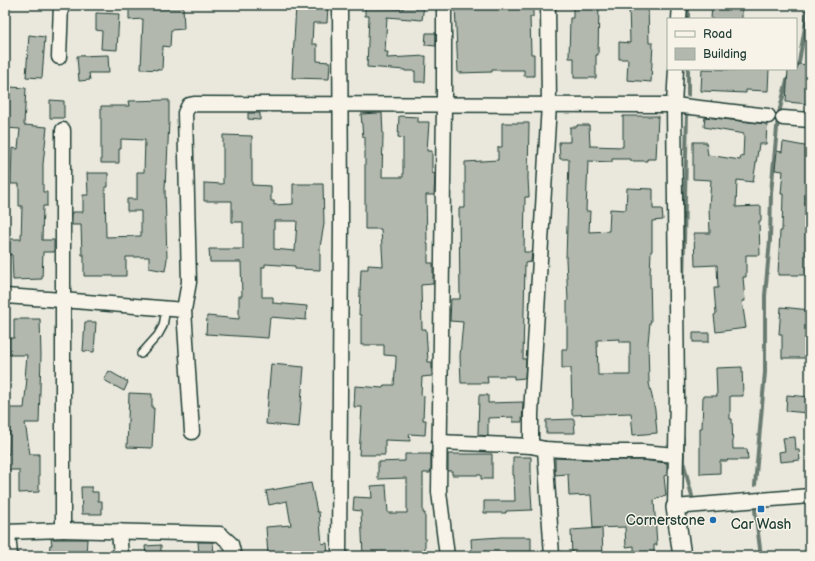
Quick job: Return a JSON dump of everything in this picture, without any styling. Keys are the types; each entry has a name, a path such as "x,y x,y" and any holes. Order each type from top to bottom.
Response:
{"street":[{"path":"59,57 61,5"},
{"path":"339,556 341,230 339,104 340,5"},
{"path":"444,5 439,492 447,556"},
{"path":"548,5 549,104 531,414 538,448 552,556"},
{"path":"679,18 680,5"},
{"path":"676,70 674,105 677,395 675,507 682,556"},
{"path":"192,432 184,310 189,282 185,113 189,105 674,105 768,116"},
{"path":"783,118 810,120"},
{"path":"63,130 63,530"},
{"path":"5,296 184,310"},
{"path":"439,442 602,452 642,452 676,456"},
{"path":"675,507 810,496"},
{"path":"10,556 6,532 63,530 220,534 231,544 234,556"},
{"path":"119,531 121,556"}],"lane":[{"path":"141,354 158,335 163,326 166,309"}],"building":[{"path":"129,5 183,5 184,29 171,30 170,47 163,46 162,70 141,69 143,19 129,20"},
{"path":"296,5 328,5 327,23 313,23 312,44 317,44 317,61 330,62 329,79 292,78"},
{"path":"404,5 424,5 422,20 387,17 385,52 388,52 387,58 426,56 425,82 415,82 415,71 367,67 369,16 365,16 365,7 403,9"},
{"path":"455,5 533,5 533,17 530,17 531,54 534,54 534,76 524,76 524,70 492,70 492,72 458,73"},
{"path":"573,5 599,5 596,78 574,78 574,58 569,58 570,18 573,18"},
{"path":"629,5 648,5 649,43 653,43 651,82 627,80 628,59 619,59 619,42 630,43"},
{"path":"712,5 742,5 742,18 711,18"},
{"path":"96,13 119,14 117,50 101,49 102,31 96,30"},
{"path":"426,33 436,33 436,46 425,45"},
{"path":"29,35 45,37 42,78 26,77"},
{"path":"108,55 109,73 89,73 90,80 79,81 77,56"},
{"path":"798,64 810,65 810,104 786,102 788,70 797,69"},
{"path":"702,70 769,70 768,91 746,90 746,93 701,91"},
{"path":"10,87 26,88 24,125 47,127 43,164 43,192 47,192 47,206 43,206 42,240 54,240 54,252 43,252 42,279 13,280 12,255 5,254 5,239 21,239 22,206 19,206 19,184 11,184 12,148 18,149 20,129 5,128 5,95 9,95"},
{"path":"50,100 64,101 64,118 50,118"},
{"path":"169,100 165,189 167,259 165,271 149,268 149,257 126,257 126,276 84,276 84,255 82,255 81,225 72,225 72,212 83,212 83,195 88,195 87,173 108,173 108,187 105,187 106,237 141,236 141,211 127,211 127,199 137,199 137,172 144,172 145,140 121,139 119,163 101,163 101,106 129,106 128,101"},
{"path":"248,113 260,113 260,120 248,119"},
{"path":"382,113 382,177 403,177 403,138 398,137 399,116 418,117 418,122 429,122 427,151 432,151 432,173 435,174 434,195 426,195 427,244 428,263 433,263 433,284 421,285 422,329 426,329 428,362 432,362 432,376 422,377 421,395 424,396 423,420 426,420 425,435 409,434 410,441 385,440 385,455 359,455 362,407 354,407 355,386 383,388 384,385 394,385 396,361 396,356 384,355 384,345 361,345 361,315 359,315 361,269 368,269 368,265 383,266 381,229 365,229 365,137 363,137 361,114"},
{"path":"623,116 658,116 656,159 647,159 647,161 612,159 612,162 588,161 586,211 590,211 589,232 609,231 610,209 626,210 627,188 653,189 653,209 662,209 663,220 652,221 650,275 651,322 648,343 649,383 655,410 657,433 633,435 631,413 572,415 571,368 562,368 562,349 567,349 568,301 566,259 569,159 560,159 559,142 570,142 570,127 577,127 577,125 589,125 590,146 623,147","holes":["620,339 620,342 630,342 630,375 598,375 597,340"]},
{"path":"705,117 767,124 766,144 759,144 753,182 737,180 736,207 761,206 761,221 759,221 760,255 746,255 746,277 743,277 745,301 742,301 746,328 716,332 714,315 716,314 714,288 718,288 717,265 695,266 694,233 710,233 709,208 711,180 693,179 693,142 706,142 708,155 740,160 741,156 743,157 744,134 704,127"},
{"path":"502,123 529,123 529,197 525,197 524,252 532,252 531,262 525,263 523,359 526,359 525,378 514,379 514,376 487,376 488,383 461,383 460,356 463,322 450,321 451,299 460,299 459,208 465,208 465,162 498,160 498,147 502,147"},
{"path":"223,135 252,136 252,185 271,186 271,201 274,201 274,205 293,204 293,184 323,184 324,224 320,247 320,270 295,269 295,266 265,264 265,267 262,267 262,297 273,297 273,303 307,306 306,320 270,317 268,338 206,334 207,316 239,319 239,296 242,296 241,262 210,262 209,249 243,249 243,222 232,222 232,201 204,201 204,183 223,184","holes":["274,221 297,221 295,251 274,249"]},
{"path":"783,142 810,147 810,166 805,205 807,205 806,232 810,232 810,251 808,251 809,275 778,275 780,231 782,231 783,194 781,194 783,171 775,170 777,151 782,152"},
{"path":"781,307 810,310 810,358 782,358 782,334 779,334"},
{"path":"14,319 40,319 41,355 39,423 25,423 30,454 39,454 39,492 19,493 19,470 6,470 6,454 9,454 10,408 24,408 27,378 25,378 27,355 9,355 9,338 14,338"},
{"path":"85,322 96,322 94,352 83,351"},
{"path":"693,333 709,333 709,342 693,342"},
{"path":"271,364 304,367 299,427 266,424"},
{"path":"742,367 743,396 730,396 730,419 732,419 733,449 747,449 748,460 720,461 720,473 700,474 700,428 702,428 703,396 717,396 716,368"},
{"path":"109,371 128,382 124,391 104,380"},
{"path":"129,393 152,394 152,408 154,408 152,448 127,447"},
{"path":"479,395 488,395 488,403 523,402 522,422 513,422 513,417 488,418 488,436 478,435"},
{"path":"787,395 810,397 808,413 786,411"},
{"path":"574,419 575,433 546,433 546,420"},
{"path":"795,437 796,450 799,450 800,460 780,462 779,452 785,451 783,438"},
{"path":"405,454 431,454 431,471 430,473 423,473 425,556 363,556 361,511 353,510 354,497 372,498 371,486 386,485 388,513 407,513 407,478 378,479 378,462 405,461"},
{"path":"448,454 492,454 492,479 481,479 481,475 452,475 452,471 448,471"},
{"path":"513,457 531,457 530,475 532,510 506,511 506,513 484,513 484,501 515,501"},
{"path":"555,458 642,460 667,463 667,475 664,476 666,496 654,500 657,545 654,545 654,556 634,556 634,546 626,547 625,527 593,528 591,495 569,496 568,474 555,475"},
{"path":"311,483 317,512 319,512 322,544 327,543 328,556 268,556 266,527 291,525 287,501 269,505 266,491"},
{"path":"81,487 92,487 92,492 98,492 98,501 102,501 102,514 82,514"},
{"path":"602,528 603,556 572,556 571,530"},
{"path":"531,537 531,552 494,553 494,555 472,556 471,539"},
{"path":"51,539 87,539 86,556 49,556 50,545 52,545"},
{"path":"198,542 213,542 214,556 199,556"},
{"path":"161,545 161,556 146,556 145,546"}],"waterway":[{"path":"688,5 688,18"},
{"path":"797,65 799,62 808,5"},
{"path":"688,70 688,95"},
{"path":"755,485 765,372 765,296 770,240 771,193 778,117 787,80 793,70"},
{"path":"683,283 687,112"},
{"path":"683,437 683,461 692,496"},
{"path":"755,510 761,556"}],"place":[{"name":"Car Wash","path":"761,509"},
{"name":"Cornerstone","path":"713,520"}]}
